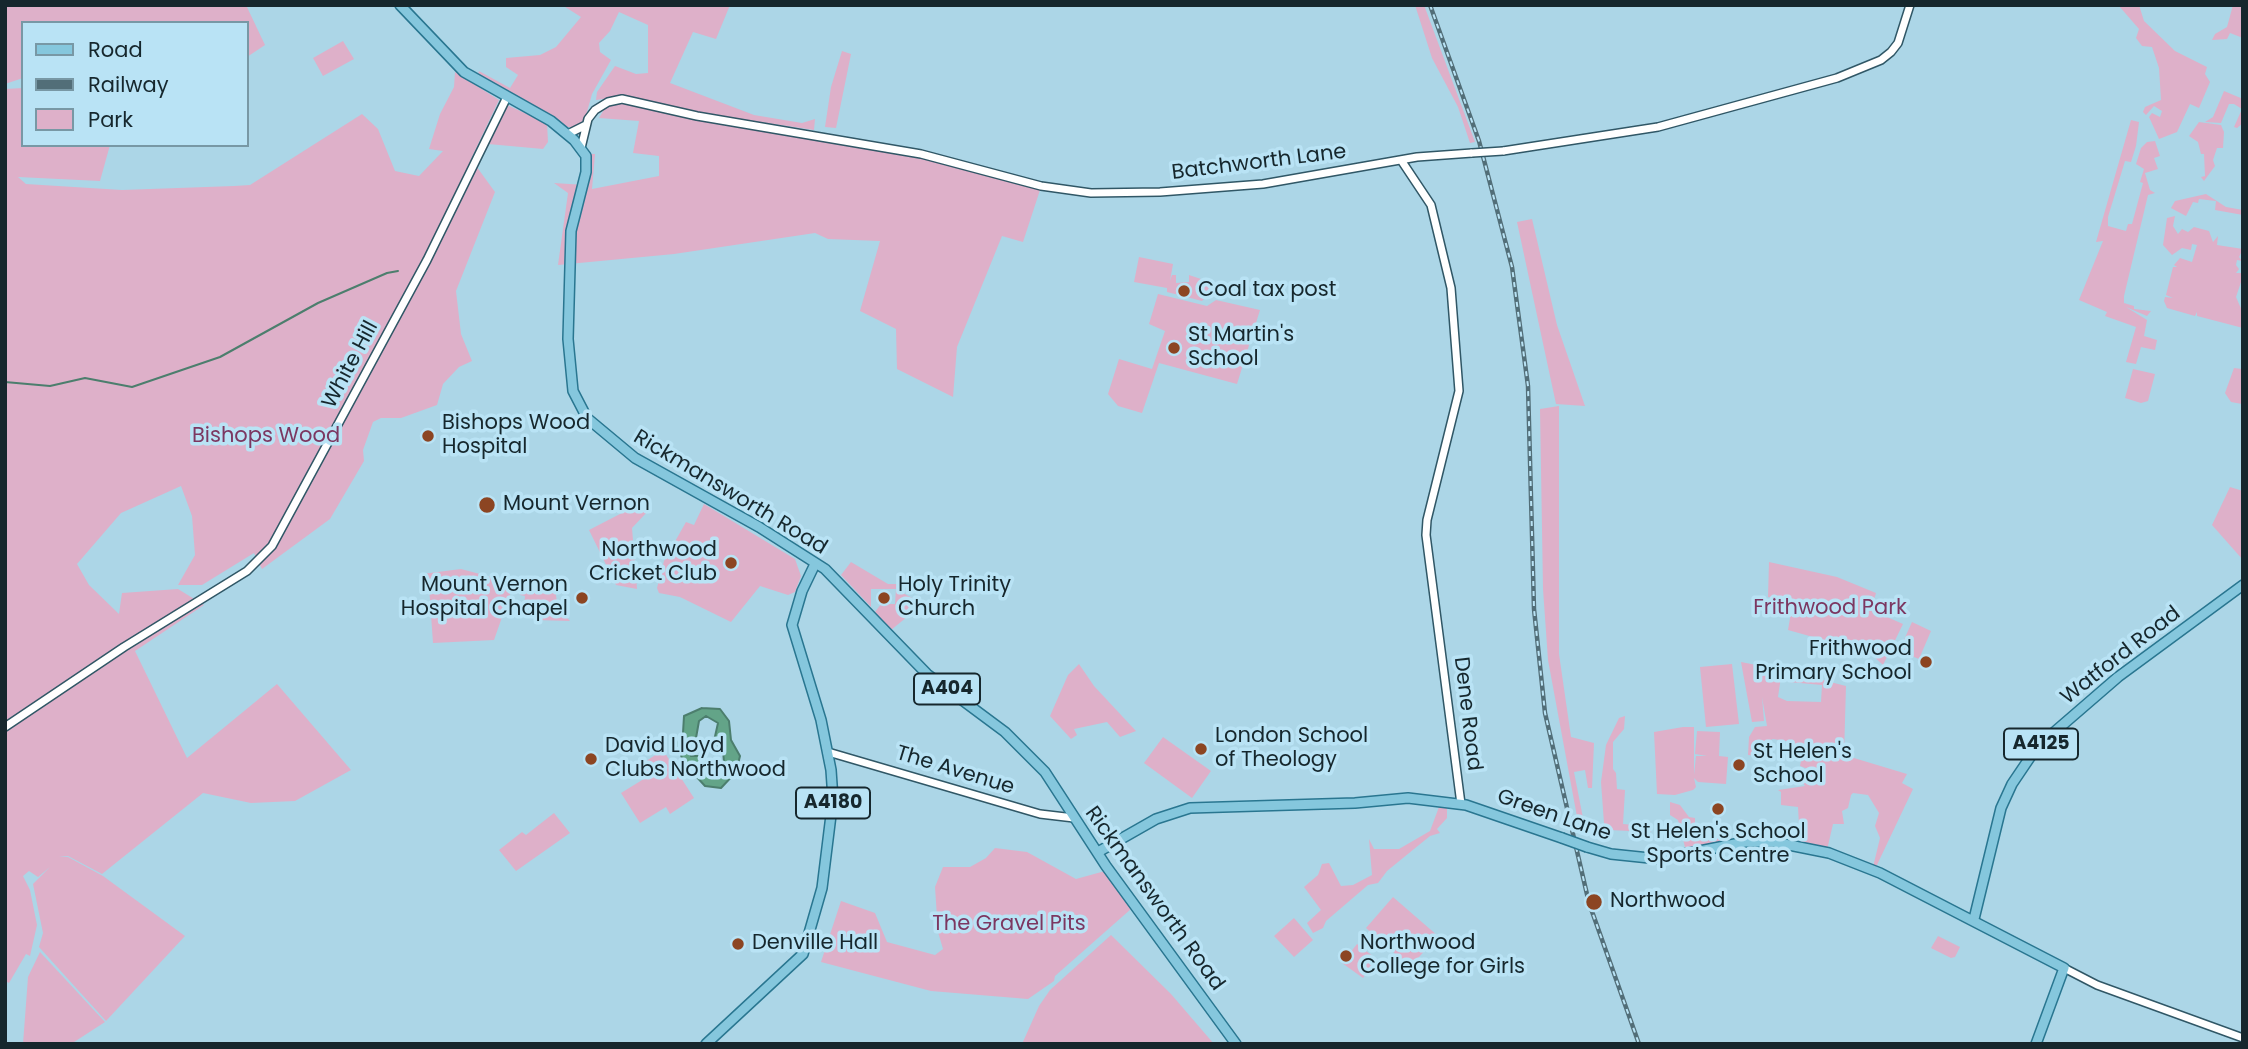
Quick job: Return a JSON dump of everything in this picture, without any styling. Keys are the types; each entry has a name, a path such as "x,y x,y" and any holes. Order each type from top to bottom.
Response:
{"main road":[{"path":"400,5 456,65 551,121 581,148"},
{"name":"Rickmansworth Road","path":"581,148 587,163 573,222 568,303 570,376 579,405 597,429 618,447 800,553 834,577 927,674 1005,732 1045,772 1073,818 1236,1044"},
{"path":"800,553 806,580"},
{"name":"A4180","path":"706,1044 803,954 822,888 833,800 828,752 792,625 806,580 815,564"},
{"name":"Watford Road","path":"1974,919 2001,808 2012,784 2037,747 2118,677 2243,585"},
{"name":"Green Lane","path":"1098,852 1156,819 1190,808 1355,803 1424,797 1461,804 1611,854 1659,859 1745,842 1789,844 1829,853 1877,872 1974,919 2064,968"},
{"path":"2036,1044 2064,968"}],"street":[{"name":"Batchworth Lane","path":"568,134 586,125 595,110 604,104 629,100 696,116 921,153 1041,186 1091,193 1147,193 1263,184 1401,160 1503,151 1658,127 1837,78 1881,60 1891,52 1898,43 1910,5"},
{"name":"White Hill","path":"5,727 247,570 272,546 427,261 507,97"},
{"path":"581,148 586,125"},
{"name":"Dene Road","path":"1401,160 1431,205 1451,288 1458,396 1427,520 1461,804"},
{"name":"The Avenue","path":"828,752 1040,814 1073,818"},
{"path":"2064,968 2097,985 2243,1038"}],"green space":[{"path":"5,5 246,5 265,45 248,56 248,21 21,21 21,79 5,84"},
{"path":"562,5 730,5 716,39 693,32 670,83 754,115 802,123 815,119 814,130 713,115 624,96 596,100 597,92 615,66 636,74 648,73 648,25 619,12 610,31 599,43 600,52 611,60 592,94 585,119 575,127 565,127 477,77 479,71 510,88 518,75 506,67 506,58 540,55 556,47 581,17"},
{"path":"1415,5 1424,5 1475,142 1470,143 1458,107 1432,58"},
{"path":"2139,5 2144,21 2175,51 2207,67 2205,74 2210,82 2199,108 2190,104 2177,132 2159,139 2149,117 2152,113 2160,117 2162,111 2154,106 2146,115 2143,112 2145,107 2161,100 2159,68 2152,47 2142,46 2136,38 2139,29 2119,6"},
{"path":"2233,5 2243,5 2243,38 2230,33 2227,39 2212,40 2215,34 2227,27"},
{"path":"343,41 354,59 323,76 313,58"},
{"path":"842,51 851,54 836,128 825,127 831,87"},
{"name":"Bishops Wood","path":"455,72 499,100 471,159 495,192 456,291 461,334 472,361 459,367 443,384 437,405 401,418 381,418 373,422 363,450 364,461 330,519 262,569 254,553 202,585 178,585 195,555 192,516 181,486 121,513 77,564 89,585 119,614 122,593 178,589 204,605 135,651 187,758 277,684 351,770 295,801 251,803 203,793 102,874 68,856 59,857 68,857 103,876 185,936 106,1021 39,947 43,933 33,884 50,867 38,877 29,871 23,876 30,890 37,925 30,956 26,954 9,983 5,981 5,89 21,88 21,147 109,147 100,181 18,177 26,184 122,190 250,185 362,114 378,129 395,171 419,176 443,151 429,149 440,114 454,87"},
{"path":"2224,91 2243,99 2243,123 2237,128 2234,127 2242,109 2234,104 2229,104 2221,123 2205,122 2213,117"},
{"path":"623,102 959,166 1040,190 1023,242 1002,236 957,347 953,397 897,369 896,329 860,311 880,241 828,239 815,233 674,254 558,265 568,193 554,183 585,185 589,154 595,154 592,189 659,176 659,156 633,153 639,121 599,118 606,106"},
{"path":"507,105 547,123 548,142 543,149 488,144"},
{"path":"2131,120 2139,122 2136,146 2131,162 2125,161 2108,217 2108,226 2126,231 2128,224 2132,224 2143,183 2140,182 2144,169 2136,164 2141,148 2147,142 2155,141 2160,156 2154,158 2158,169 2145,173 2150,190 2155,193 2148,195 2124,296 2124,303 2134,306 2134,309 2151,311 2147,316 2126,307 2147,320 2144,336 2157,340 2155,350 2141,347 2136,364 2126,362 2136,327 2105,316 2107,312 2079,300 2103,241 2096,242"},
{"path":"2199,122 2221,125 2224,132 2223,148 2217,148 2213,160 2215,166 2204,181 2201,177 2205,176 2204,154 2201,154 2198,142 2189,136"},
{"path":"2206,194 2226,207 2243,210 2243,215 2215,210 2216,201 2199,199 2198,203 2193,202 2186,216 2171,208 2175,201"},
{"path":"2175,216 2173,226 2178,234 2182,229 2188,232 2194,227 2209,231 2213,242 2218,236 2217,245 2243,249 2239,257 2242,261 2237,260 2236,265 2239,269 2236,273 2243,273 2243,276 2236,297 2243,313 2243,328 2197,316 2197,312 2195,316 2167,308 2165,297 2173,298 2166,295 2173,267 2177,267 2174,265 2180,258 2192,262 2197,245 2192,244 2191,250 2182,248 2172,255 2163,245 2167,218"},
{"path":"1532,219 1557,325 1585,406 1556,404 1517,222"},
{"path":"1139,257 1173,264 1170,281 1172,275 1176,275 1176,283 1189,282 1189,275 1210,282 1210,293 1202,301 1167,292 1167,288 1134,282"},
{"path":"1158,294 1207,306 1216,300 1260,310 1237,384 1159,363 1142,413 1118,406 1108,394 1119,359 1152,369 1165,331 1149,324"},
{"path":"2234,368 2242,369 2242,404 2231,402 2225,393"},
{"path":"2133,369 2155,374 2148,401 2141,403 2125,398"},
{"path":"1559,406 1559,654 1571,737 1594,743 1592,788 1588,788 1585,770 1574,772 1584,823 1578,822 1548,660 1543,589 1540,409"},
{"path":"2230,487 2243,491 2243,560 2212,525"},
{"path":"647,500 649,510 632,528 637,589 616,585 589,530"},
{"name":"Northwood Cricket Club","path":"704,504 795,559 801,576 795,592 788,595 760,586 731,622 680,597 659,593 657,588 664,561 686,522 694,525"},
{"path":"851,562 888,584 904,584 901,592 923,604 891,630 875,612 881,604 895,604 896,589 871,589 871,607 841,575"},
{"name":"Frithwood Park","path":"1769,562 1837,577 1876,593 1871,610 1903,624 1883,665 1870,653 1788,630 1793,601 1768,597"},
{"path":"461,569 514,583 494,640 433,643 429,586 423,586 422,574"},
{"path":"541,579 554,583 558,608 570,621 535,620 528,608 524,607 525,596 520,595 525,582 533,583"},
{"path":"1912,622 1931,631 1919,659 1899,651"},
{"path":"1741,662 1782,670 1778,697 1787,701 1821,702 1822,685 1789,682 1791,672 1846,686 1844,755 1907,774 1902,783 1913,789 1876,867 1873,867 1880,838 1875,826 1879,813 1868,795 1851,795 1848,808 1842,811 1844,824 1833,824 1827,850 1800,843 1798,807 1781,805 1781,792 1778,790 1805,786 1803,783 1808,769 1800,766 1803,751 1793,742 1773,739 1766,742 1765,757 1748,755 1749,737 1755,727 1767,726 1762,697 1764,721 1752,722"},
{"path":"1079,664 1094,686 1136,731 1120,737 1107,722 1074,729 1077,735 1071,739 1050,716 1068,675"},
{"path":"1732,664 1739,724 1706,727 1700,667"},
{"path":"1625,716 1624,729 1613,742 1613,769 1616,773 1617,789 1625,790 1623,824 1644,826 1651,832 1609,830 1608,837 1605,837 1601,782 1606,745 1619,718"},
{"path":"1694,727 1694,775 1696,756 1707,756 1695,754 1697,731 1720,732 1719,756 1728,757 1726,784 1698,782 1694,778 1696,787 1693,790 1675,795 1657,794 1654,732"},
{"path":"1163,737 1211,771 1192,798 1144,763"},
{"path":"663,750 694,798 670,814 666,807 640,823 621,793 647,777 640,765"},
{"path":"1670,802 1680,805 1689,817 1695,818 1695,830 1727,832 1733,841 1686,851 1678,820 1670,815"},
{"path":"1439,807 1447,808 1447,818 1437,829 1440,833 1430,836 1387,871 1378,883 1368,885 1326,921 1323,928 1313,933 1307,923 1321,910 1304,887 1318,875 1322,864 1329,863 1341,886 1353,885 1372,875 1369,839 1374,849 1399,849 1430,831"},
{"path":"554,813 570,833 516,871 499,850 522,832 526,835"},
{"name":"The Gravel Pits","path":"995,848 1027,852 1076,879 1105,871 1131,903 1131,909 1055,976 1054,981 1028,999 931,991 821,962 841,901 875,913 887,942 935,955 943,949 938,932 935,887 943,867 970,867 986,858"},
{"path":"1393,897 1438,936 1410,967 1366,928"},
{"path":"1294,918 1313,940 1294,957 1274,936"},
{"path":"1111,935 1171,994 1214,1044 1022,1044 1039,1006 1050,990"},
{"path":"1938,936 1960,947 1955,957 1951,958 1931,948"},
{"path":"1357,944 1378,960 1363,978 1342,963"},
{"path":"40,952 105,1022 71,1044 23,1044 28,977"}],"shaded area":[{"path":"702,708 720,709 729,721 731,740 740,756 736,772 721,788 705,786 694,774 695,769 683,761 677,744 683,733 684,716","holes":["706,716 718,723 714,741 723,751 724,762 716,770 710,769 702,756 691,756 688,750 689,739 696,738 699,721"]}],"waterway":[{"path":"5,382 50,386 85,378 132,387 220,357 318,303 387,273 398,271"}],"railway":[{"path":"1430,5 1479,141 1512,267 1528,386 1534,609 1545,713 1589,903 1639,1044"}],"place":[{"name":"Coal tax post","path":"1184,291"},
{"name":"St Martin's School","path":"1174,348"},
{"name":"Bishops Wood Hospital","path":"428,436"},
{"name":"Mount Vernon","path":"487,505"},
{"name":"Northwood Cricket Club","path":"731,563"},
{"name":"Mount Vernon Hospital Chapel","path":"582,598"},
{"name":"Holy Trinity Church","path":"884,598"},
{"name":"Frithwood Primary School","path":"1926,662"},
{"name":"London School of Theology","path":"1201,749"},
{"name":"David Lloyd Clubs Northwood","path":"591,759"},
{"name":"St Helen's School","path":"1739,765"},
{"name":"St Helen's School Sports Centre","path":"1718,809"},
{"name":"Northwood","path":"1594,902"},
{"name":"Denville Hall","path":"738,944"},
{"name":"Northwood College for Girls","path":"1346,956"}]}
